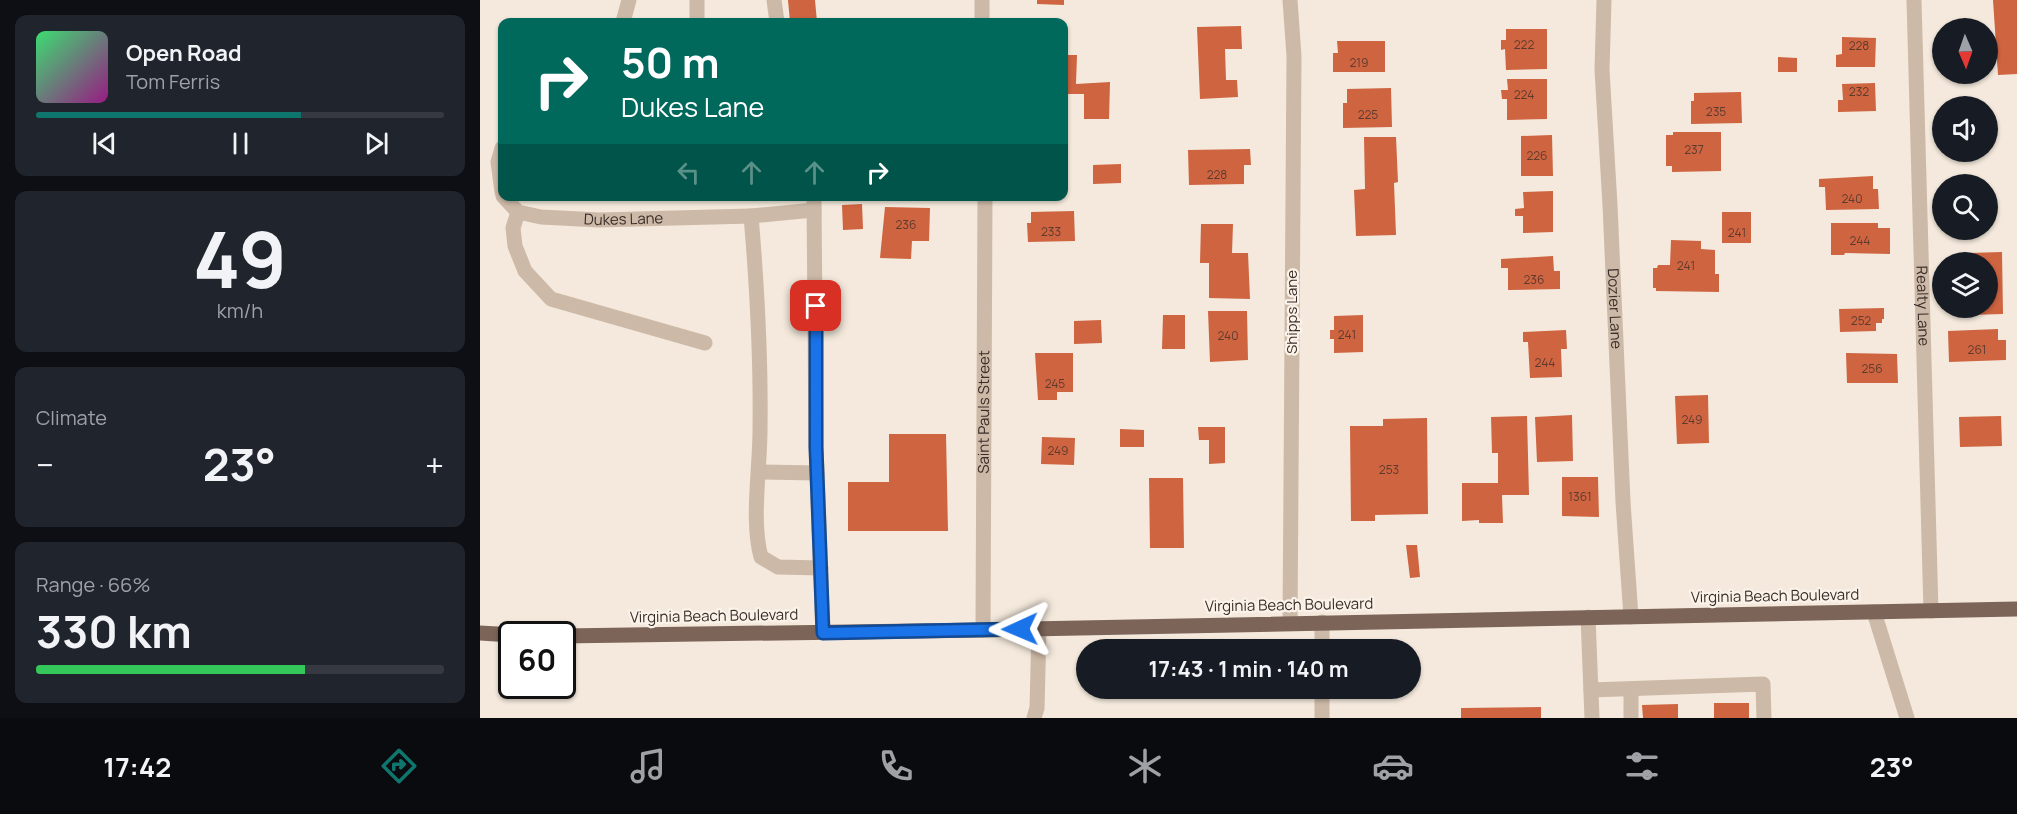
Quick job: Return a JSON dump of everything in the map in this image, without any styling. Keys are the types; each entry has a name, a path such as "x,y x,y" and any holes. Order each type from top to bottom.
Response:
{"main road":[{"name":"Virginia Beach Boulevard","path":"576,636 2017,609"},
{"path":"480,633 498,634"}],"street":[{"path":"624,18 629,0"},
{"path":"697,0 697,18"},
{"path":"774,0 776,18"},
{"path":"982,0 982,18"},
{"name":"Shipps Lane","path":"1290,0 1294,56 1290,623"},
{"name":"Dozier Lane","path":"1604,0 1602,70 1630,617"},
{"name":"Realty Lane","path":"1914,0 1930,612"},
{"path":"508,201 518,212 513,228 515,246 525,271 551,299 705,343"},
{"name":"Saint Pauls Street","path":"983,630 985,201"},
{"path":"814,203 817,473 823,633"},
{"name":"Dukes Lane","path":"518,212 541,217 599,220 751,216 814,203"},
{"path":"751,216 755,257 760,428 759,548 761,557 778,567 820,568"},
{"path":"760,472 817,473"},
{"path":"1874,612 1907,718"},
{"path":"1588,617 1592,718"},
{"path":"1322,622 1322,639"},
{"path":"1034,718 1037,708 1039,629"},
{"path":"1591,690 1763,684 1764,718"},
{"path":"1631,689 1631,718"},
{"path":"1322,699 1322,718"}],"building":[{"path":"788,0 815,0 817,18 790,18"},
{"path":"1037,0 1064,0 1064,5 1037,4"},
{"path":"1993,0 2017,0 2017,74 1998,75 1998,18 1994,18"},
{"path":"1241,26 1242,49 1225,49 1226,80 1237,80 1238,97 1200,99 1197,27"},
{"path":"1506,29 1547,29 1547,69 1506,70 1505,49 1501,50 1501,40 1506,40"},
{"path":"1842,37 1876,38 1875,67 1836,67 1836,55 1842,54"},
{"path":"1337,41 1385,41 1385,72 1333,72 1333,53 1338,53"},
{"path":"1068,55 1077,55 1076,84 1110,82 1109,119 1084,119 1084,94 1068,94"},
{"path":"1778,57 1797,58 1797,72 1778,72"},
{"path":"1507,79 1547,79 1547,119 1507,120 1507,99 1502,99 1501,90 1508,90"},
{"path":"1875,83 1876,111 1838,112 1838,100 1843,100 1842,84"},
{"path":"1391,88 1392,127 1343,128 1343,103 1347,103 1347,89"},
{"path":"1741,92 1742,123 1691,124 1691,101 1694,101 1694,93"},
{"path":"1673,132 1721,132 1721,171 1672,172 1672,166 1666,166 1666,135 1673,135"},
{"path":"1552,135 1553,176 1521,176 1521,136"},
{"path":"1364,137 1396,137 1398,182 1394,183 1396,235 1356,236 1354,190 1365,189"},
{"path":"1250,149 1251,165 1244,165 1244,184 1189,185 1188,150"},
{"path":"1121,164 1121,183 1093,184 1093,165"},
{"path":"1873,176 1873,189 1878,189 1879,209 1826,210 1825,187 1819,187 1819,179"},
{"path":"1553,191 1553,232 1523,233 1523,216 1515,216 1515,209 1524,208 1523,192"},
{"path":"862,204 863,229 843,230 842,205"},
{"path":"885,207 930,208 929,241 912,241 911,259 880,258"},
{"path":"1074,211 1075,241 1028,242 1027,223 1031,223 1031,212"},
{"path":"1722,212 1751,212 1751,243 1722,243"},
{"path":"1831,223 1878,223 1878,228 1890,228 1890,254 1831,255"},
{"path":"1201,224 1233,224 1232,253 1248,253 1250,299 1209,298 1209,263 1200,263"},
{"path":"1671,240 1701,241 1701,249 1715,250 1715,274 1719,274 1719,292 1656,291 1656,288 1653,288 1653,268 1657,268 1658,265 1670,265"},
{"path":"1998,252 2002,252 2003,314 1998,314"},
{"path":"1553,256 1554,271 1560,271 1560,289 1508,290 1508,268 1501,268 1501,259"},
{"path":"1884,308 1884,319 1882,323 1876,323 1876,331 1840,332 1839,309"},
{"path":"1208,311 1247,311 1248,360 1210,362"},
{"path":"1163,315 1185,315 1185,349 1162,349"},
{"path":"1363,315 1363,352 1334,353 1334,339 1330,339 1330,330 1334,330 1334,316"},
{"path":"1101,320 1102,343 1074,344 1074,321"},
{"path":"1998,329 1998,340 2006,340 2006,360 1949,362 1948,331"},
{"path":"1566,330 1567,349 1561,349 1562,377 1530,378 1528,342 1523,342 1523,332"},
{"path":"1035,353 1073,353 1073,392 1057,392 1057,400 1038,400"},
{"path":"1846,353 1897,354 1898,383 1847,383"},
{"path":"1708,395 1709,443 1677,444 1675,396"},
{"path":"1572,415 1573,461 1537,462 1535,417"},
{"path":"1527,416 1529,495 1502,495 1503,523 1479,523 1479,520 1462,521 1462,483 1498,483 1498,453 1492,453 1491,417"},
{"path":"2001,416 2002,446 1960,447 1959,417"},
{"path":"1427,418 1428,514 1375,515 1375,521 1351,521 1350,426 1383,426 1383,419"},
{"path":"1198,427 1225,427 1225,463 1209,464 1209,440 1199,440"},
{"path":"1120,429 1144,430 1144,447 1120,447"},
{"path":"889,434 946,434 948,531 848,531 848,482 889,482"},
{"path":"1042,437 1075,438 1074,465 1041,464"},
{"path":"1562,477 1598,477 1599,517 1562,516"},
{"path":"1149,478 1183,478 1184,548 1150,548"},
{"path":"1406,545 1417,545 1420,577 1410,578"},
{"path":"1714,703 1749,703 1749,718 1714,718"},
{"path":"1678,704 1678,718 1643,718 1642,705"},
{"path":"1541,707 1541,718 1461,718 1461,708"}],"route":[{"path":"816,306 816,447 823,633 1020,629"}]}
